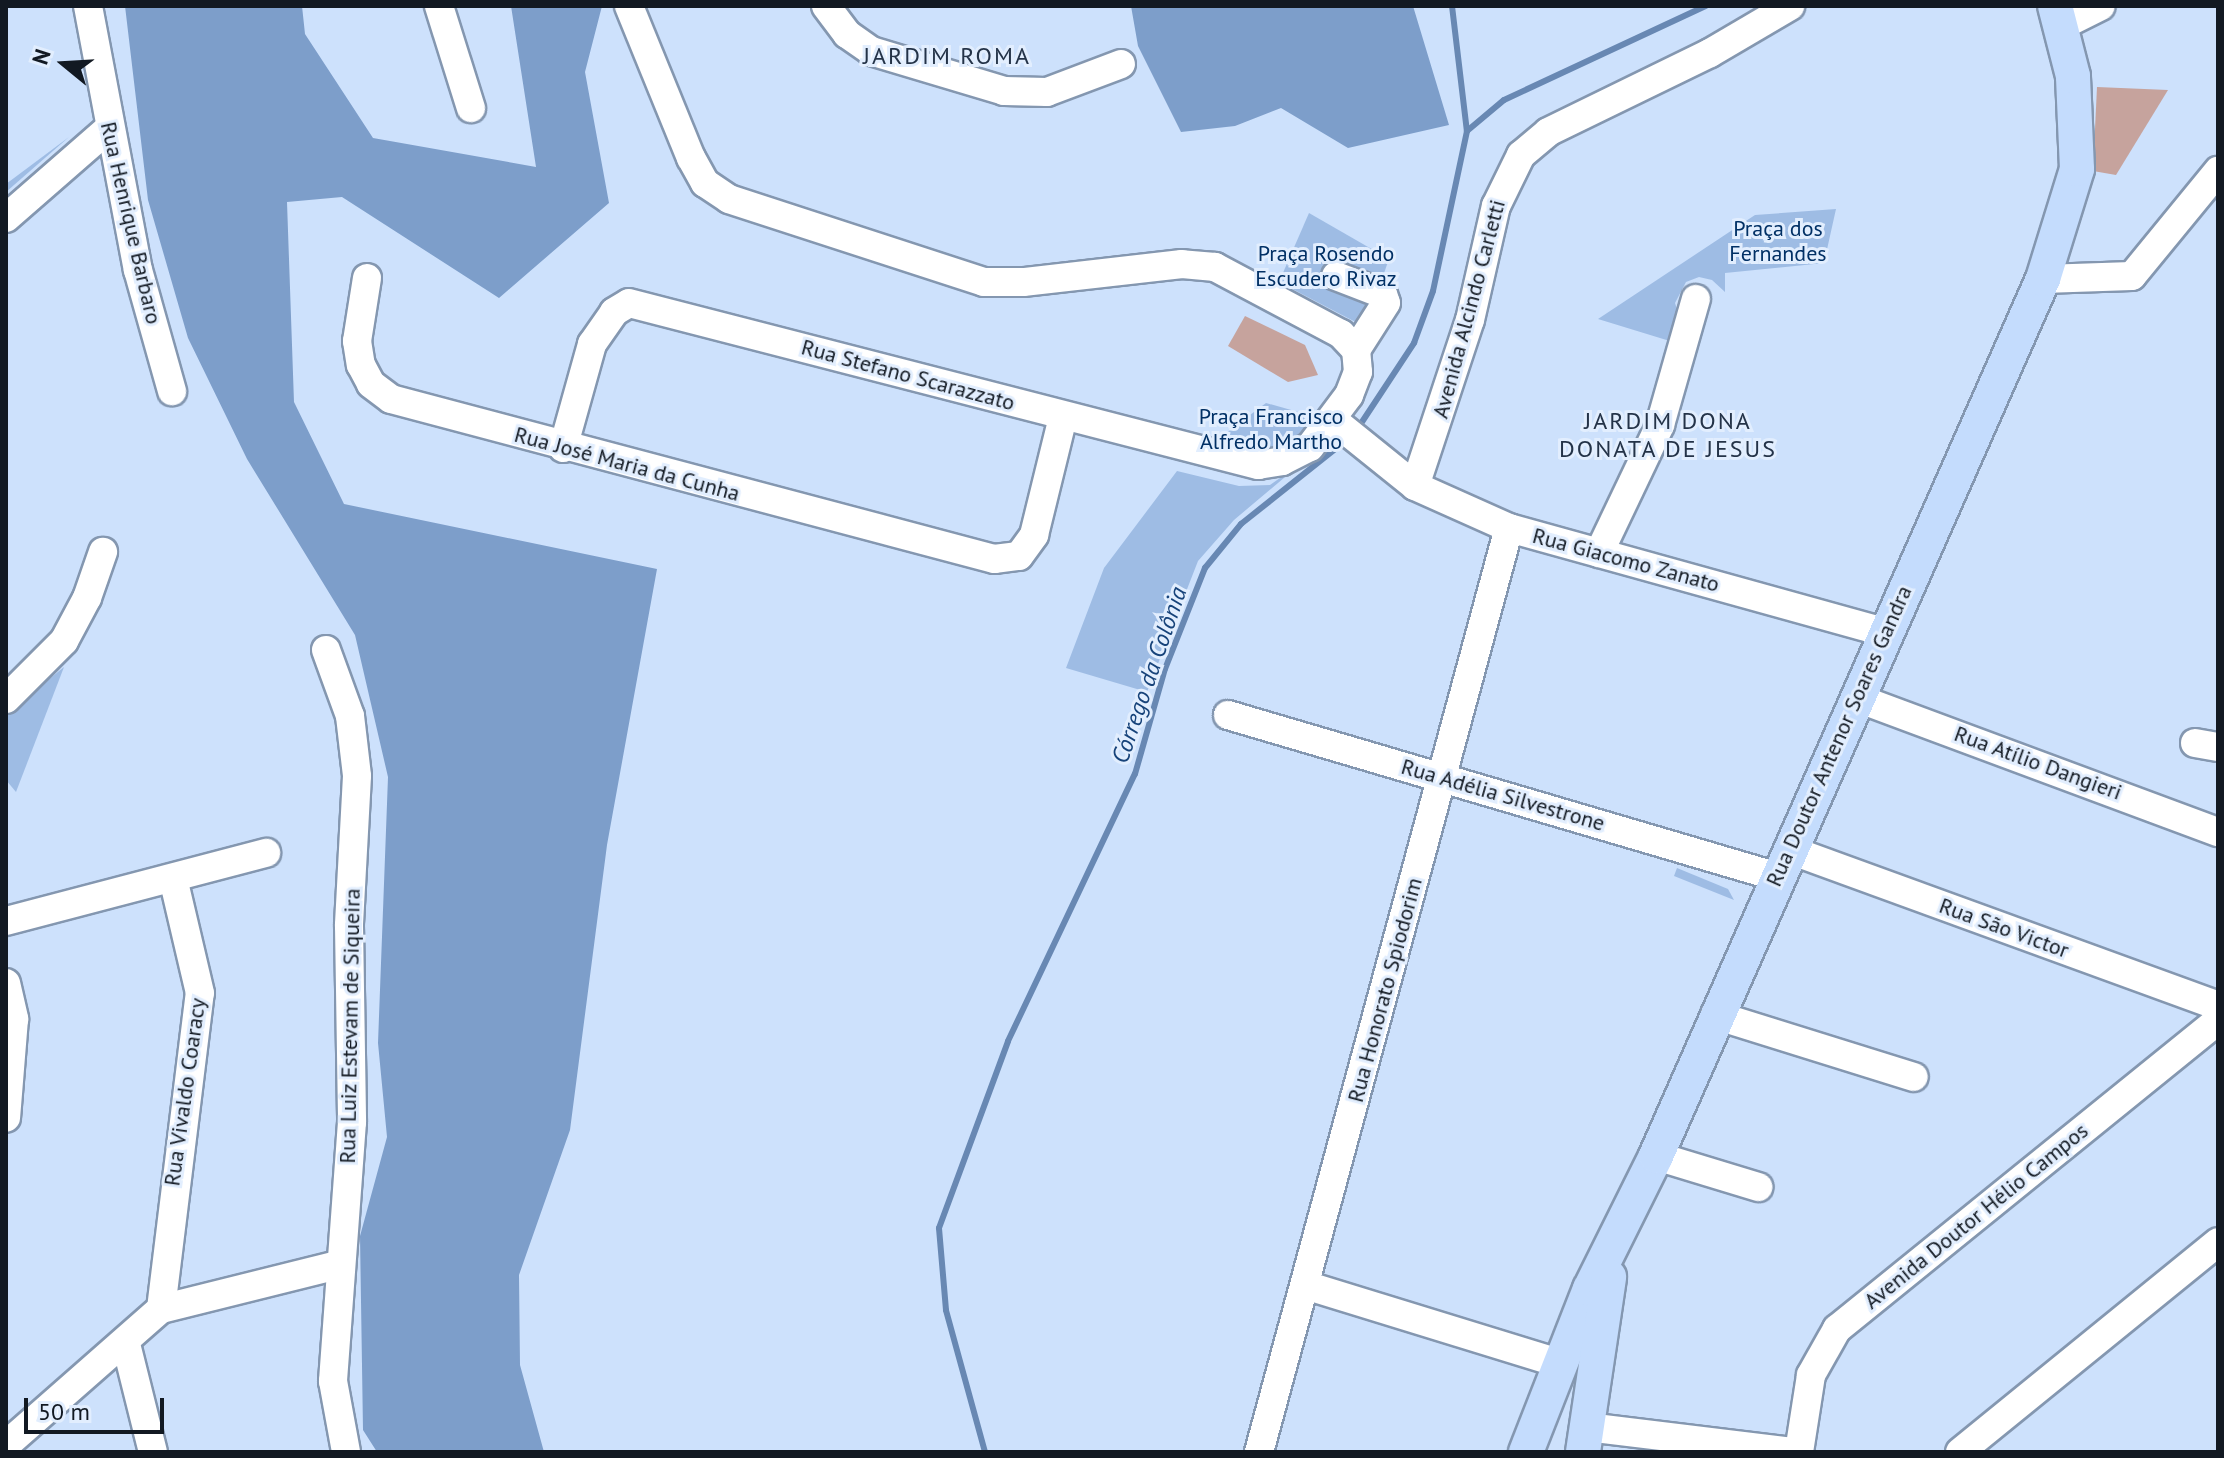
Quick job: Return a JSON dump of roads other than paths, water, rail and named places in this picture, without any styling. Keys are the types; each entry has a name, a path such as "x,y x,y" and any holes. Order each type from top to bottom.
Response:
{"main road":[{"name":"Rua Doutor Antenor Soares Gandra","path":"1526,1452 1590,1289 1614,1249 1656,1156 1715,1015 2043,279 2077,169 2073,76 2059,16"},
{"path":"1586,1431 1614,1249"},
{"path":"1561,1364 1580,1378 1586,1431"}],"street":[{"name":"Rua Henrique Barbaro","path":"88,6 108,129 138,270 172,391"},
{"path":"439,6 471,108"},
{"path":"629,6 691,158 705,183 729,199 984,282 1023,282 1182,264 1215,267 1307,311 1356,350 1386,303 1383,294 1336,276"},
{"path":"826,6 847,34 871,51 1004,91 1047,92 1121,64"},
{"name":"Avenida Alcindo Carletti","path":"1415,486 1470,320 1496,206 1521,155 1548,132 1710,53 1790,6"},
{"path":"2059,16 2101,6"},
{"path":"6,218 108,129"},
{"path":"2043,279 2132,276 2218,171"},
{"name":"Rua José Maria da Cunha","path":"367,278 357,341 371,384 424,411 994,559 1019,556 1034,535 1063,417"},
{"path":"1599,553 1660,425 1696,299"},
{"name":"Rua Stefano Scarazzato","path":"563,448 592,344 614,312 629,303 1258,465 1282,461 1310,447 1338,425 1358,372 1356,350"},
{"name":"Rua Giacomo Zanato","path":"1338,425 1378,460 1415,486 1509,528 1885,632"},
{"name":"Rua Honorato Spiodorim","path":"1259,1452 1509,528"},
{"path":"6,699 64,641 87,598 103,552"},
{"name":"Rua Luiz Estevam de Siqueira","path":"326,650 350,716 357,776 349,926 352,1122 338,1265 333,1381 346,1452"},
{"name":"Rua Atílio Dangieri","path":"1857,698 2218,832"},
{"name":"Rua Adélia Silvestrone","path":"1228,715 1442,777 1784,863"},
{"path":"6,921 266,853"},
{"name":"Rua São Victor","path":"1784,863 2218,1006"},
{"name":"Rua Vivaldo Coaracy","path":"161,1309 200,993 173,878"},
{"path":"6,983 14,1019 6,1118"},
{"path":"1715,1015 1914,1077"},
{"name":"Avenida Doutor Hélio Campos","path":"1797,1452 1811,1375 1837,1329 2218,1021"},
{"path":"1656,1156 1758,1187"},
{"path":"1960,1452 2218,1242"},
{"path":"6,1445 126,1344 161,1309 338,1265"},
{"path":"1305,1285 1561,1364"},
{"path":"126,1344 153,1452"},
{"path":"1586,1431 1797,1452"}],"waterway":[{"path":"1452,6 1467,131"},
{"name":"Córrego da Colônia","path":"1358,428 1414,343 1433,291 1467,131 1504,100 1706,6"},
{"name":"Córrego da Colônia","path":"985,1452 946,1310 939,1228 1008,1041 1135,774 1165,669 1205,568 1241,524 1348,439"}],"district":[{"name":"JARDIM ROMA","path":"947,56"},
{"name":"JARDIM DONA DONATA DE JESUS","path":"1668,435"}],"park label":[{"name":"Praça dos Fernandes","path":"1778,240"},
{"name":"Praça Rosendo Escudero Rivaz","path":"1326,266"},
{"name":"Praça Francisco Alfredo Martho","path":"1271,428"}]}
